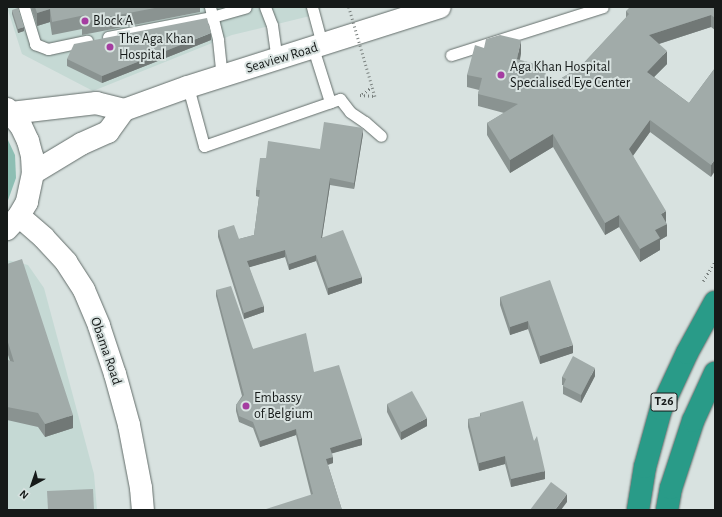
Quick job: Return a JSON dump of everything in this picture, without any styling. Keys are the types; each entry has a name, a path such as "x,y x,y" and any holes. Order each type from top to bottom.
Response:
{"highway":[{"name":"T26","path":"638,510 645,467 661,409 687,353 715,302"},
{"name":"T26","path":"667,510 671,488 693,421 715,374"}],"main road":[{"name":"Seaview Road","path":"124,110 188,87 440,7"},
{"path":"9,111 71,108 96,103 124,110 108,132 82,144 33,173"},
{"path":"9,111 28,140 32,156 33,173 27,202 13,222"},
{"name":"Obama Road","path":"13,222 44,238 66,262 87,297 115,374 129,425 141,488 143,510"}],"lane":[{"path":"24,7 34,44 48,49 211,12 246,7"},
{"path":"265,7 272,25 277,59"},
{"path":"312,7 318,46 330,102"},
{"path":"451,55 603,7"},
{"path":"211,12 218,40 222,76"},
{"path":"188,87 204,146 340,99 350,112 365,122 381,136"}],"path":[{"path":"349,7 375,96 362,94 372,87"}],"shaded area":[{"name":"The Aga Khan Hospital","path":"7,7 322,7 314,15 232,35 93,91 22,54"},
{"path":"7,260 28,265 44,288 94,474 97,510 7,510"}],"green space":[{"path":"7,138 15,155 16,178 7,203"}],"building":[{"path":"35,7 160,7 82,22 85,15 52,22 50,9 37,13"},
{"path":"630,7 715,7 715,18 711,15 649,35 667,51 647,72 689,103 715,68 715,159 711,165 650,120 629,149 666,211 661,214 667,224 655,230 660,238 640,249 619,215 605,223 553,134 510,160 487,123 518,104 478,94 482,78 467,75 475,45 484,48 486,39 500,35 521,40 517,59 546,67 545,88 580,67 629,14 626,11"},
{"path":"18,8 24,27 18,29 12,10"},
{"path":"207,18 211,33 102,76 67,59 74,44"},
{"path":"324,122 363,128 354,183 330,178 321,238 343,230 362,277 328,288 316,255 289,264 285,250 247,261 264,306 244,313 218,230 234,225 239,239 254,235 260,190 256,190 260,158 266,158 268,141 320,149"},
{"path":"22,259 73,415 45,424 38,413 7,407 7,360 14,362 7,339 7,264"},
{"path":"550,280 573,345 540,356 528,321 510,327 500,297"},
{"path":"231,286 253,349 306,333 314,372 339,365 362,438 330,448 333,457 326,459 342,510 263,510 313,494 296,429 260,441 253,422 239,416 236,405 244,395 216,290"},
{"path":"573,356 595,368 581,395 563,386 566,379 562,377"},
{"path":"412,391 427,418 401,432 387,404"},
{"path":"523,401 534,441 537,436 545,471 511,479 505,456 479,463 468,419 481,416 480,413"},
{"path":"551,482 567,494 555,510 530,510"},
{"path":"93,489 94,510 48,510 47,491"}],"place":[{"name":"Block A","path":"85,21"},
{"name":"The Aga Khan Hospital","path":"110,47"},
{"name":"Aga Khan Hospital Specialised Eye Center","path":"501,75"},
{"name":"Embassy of Belgium","path":"246,406"}]}
